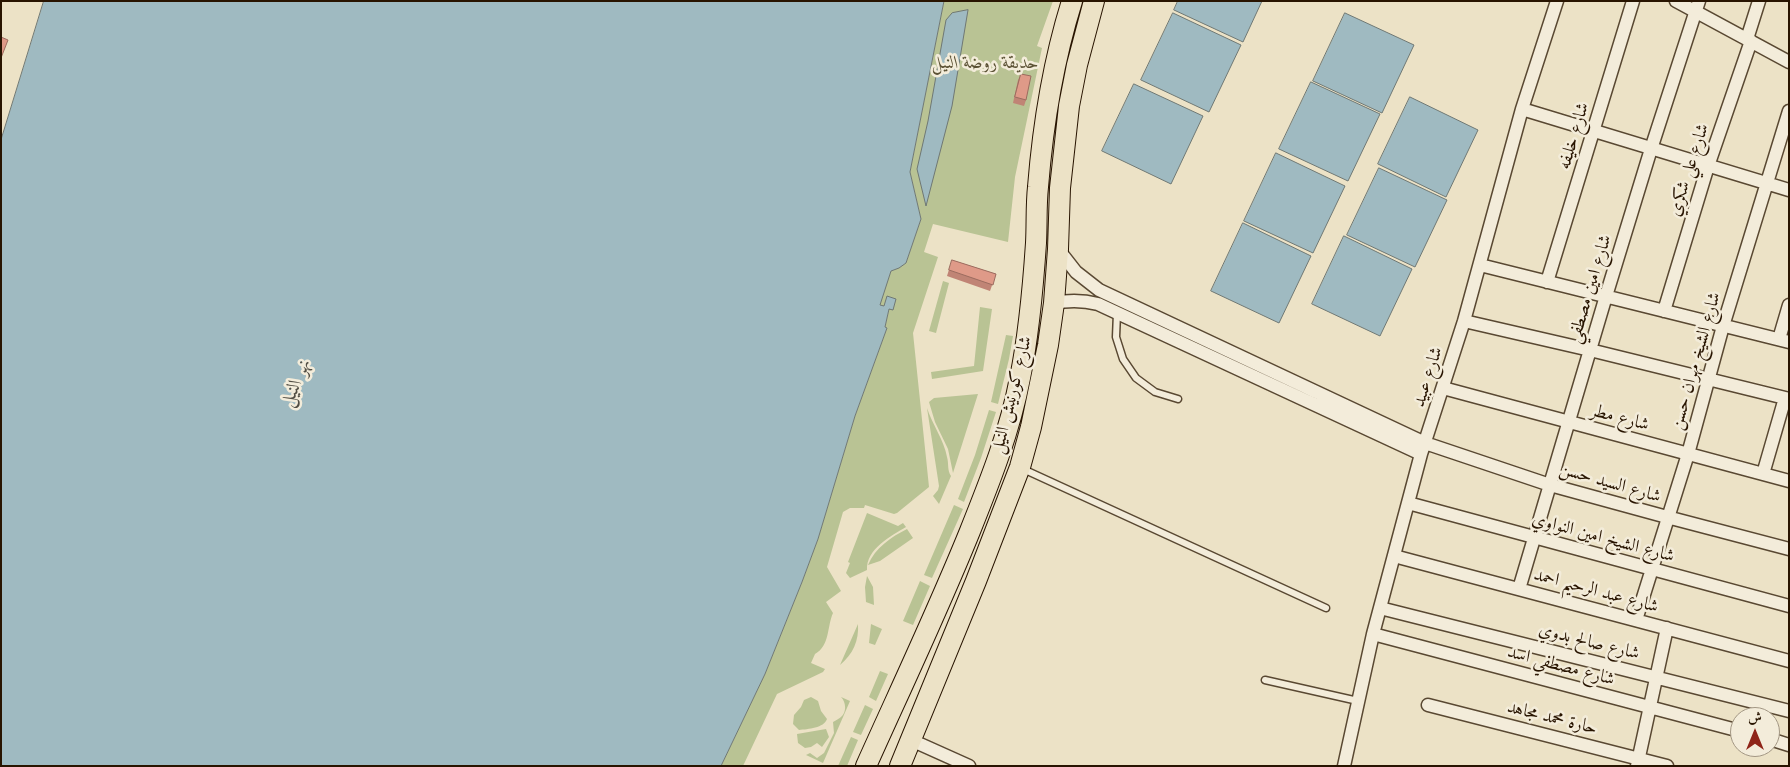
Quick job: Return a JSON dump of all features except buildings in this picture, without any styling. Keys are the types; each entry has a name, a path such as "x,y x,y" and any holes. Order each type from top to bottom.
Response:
{"highway":[{"name":"شارع كورنيش النيل","path":"866,766 952,575 990,482 1008,425 1020,380 1028,335 1038,188 1046,116 1053,74 1072,1"},
{"name":"شارع كورنيش النيل","path":"900,766 976,582 1020,467 1041,386 1054,303 1061,178 1069,106 1077,65 1094,1"}],"street":[{"name":"شارع عبيد","path":"1344,766 1373,634 1423,449 1464,321 1522,109 1557,1"},
{"name":"شارع خليفه","path":"1547,282 1633,1"},
{"path":"1676,1 1698,7 1749,40 1789,62"},
{"name":"شارع علي شكري","path":"1664,311 1749,40 1759,1"},
{"name":"شارع امين مصطفي","path":"1519,589 1651,148 1698,7"},
{"path":"1522,109 1789,190"},
{"name":"شارع الشيخ مهران حسن","path":"1636,620 1688,454 1723,326 1789,111"},
{"path":"1058,249 1076,272 1099,290 1423,449"},
{"path":"1480,264 1784,341 1789,305"},
{"path":"1054,303 1069,300 1098,304 1423,449"},
{"path":"1464,321 1787,399 1763,474"},
{"name":"شارع مطر","path":"1443,388 1789,481"},
{"name":"شارع السيد حسن","path":"1423,449 1667,517 1789,548"},
{"name":"شارع الشيخ امين النواوي","path":"1408,503 1789,606"},
{"name":"شارع عبد الرحيم احمد","path":"1394,556 1789,661"},
{"name":"شارع صالح بدوي","path":"1380,608 1789,711"},
{"path":"1638,762 1667,628"},
{"name":"شارع مصطفي اسد","path":"1373,634 1730,728"},
{"name":"حارة محمد مجاهد","path":"1428,705 1638,762 1667,766"},
{"path":"911,740 969,766"}],"lane":[{"path":"1117,313 1116,337 1123,359 1136,378 1156,392 1178,399"},
{"path":"1020,467 1326,608"},
{"path":"1264,680 1358,701"}],"green space":[{"name":"حديقة روضة النيل","path":"944,1 1053,1 1037,46 1042,48 1015,177 1008,242 933,224 924,252 938,257 913,333 929,487 894,514 865,505 864,508 850,508 843,512 827,567 841,591 826,602 833,613 826,641 815,654 811,663 825,669 823,672 777,694 743,766 721,766 765,674 818,539 855,416 887,328 885,327 889,309 879,305 891,271 906,263 921,219 910,172"},
{"path":"943,281 949,283 936,333 929,331"},
{"path":"980,307 992,309 983,371 932,379 931,372 974,366"},
{"path":"1006,335 1013,336 998,404 991,402"},
{"path":"978,394 953,473 948,449 935,422 929,402 934,398"},
{"path":"927,408 943,444 951,476 939,504 933,496 939,486"},
{"path":"989,410 996,412 964,502 958,499 975,455"},
{"path":"954,505 963,509 932,578 924,575"},
{"path":"867,513 898,526 903,523 906,527 880,544 868,562 867,570 850,578 846,573 850,563 848,562"},
{"path":"907,529 913,538 880,561 868,565 875,553 884,544"},
{"path":"867,576 873,587 874,605 866,602 865,587"},
{"path":"920,581 930,586 913,625 903,621"},
{"path":"858,624 854,647 840,665"},
{"path":"871,624 882,629 875,645 869,643"},
{"path":"880,671 888,674 876,701 869,697"},
{"path":"811,697 818,701 821,711 827,719 819,726 799,730 793,724 794,715 804,700"},
{"path":"841,697 850,701 823,763 806,755 810,753 817,758 824,753 834,733 833,722 843,715 845,710 845,704"},
{"path":"865,705 873,709 861,735 853,732"},
{"path":"826,729 829,737 822,747 817,743 805,748 798,743 797,734"},
{"path":"851,737 858,740 847,766 838,766"}],"water":[{"name":"نهر النيل","path":"44,1 944,1 910,172 921,219 906,263 891,271 880,305 884,306 887,296 896,299 893,310 889,309 885,327 887,328 855,416 818,539 765,674 721,766 1,766 1,140"},
{"path":"1178,1 1262,1 1243,42 1174,10"},
{"path":"968,10 952,106 926,206 917,169 928,121 946,20 952,13"},
{"path":"1173,13 1241,45 1209,112 1141,80"},
{"path":"1345,13 1414,45 1382,113 1313,81"},
{"path":"1311,82 1380,114 1348,181 1279,149"},
{"path":"1134,84 1203,116 1171,184 1102,151"},
{"path":"1410,97 1478,130 1446,197 1378,164"},
{"path":"1276,153 1345,186 1313,253 1244,221"},
{"path":"1379,168 1447,200 1415,267 1347,235"},
{"path":"1243,223 1311,256 1279,323 1211,291"},
{"path":"1344,236 1412,269 1380,336 1312,304"}]}
